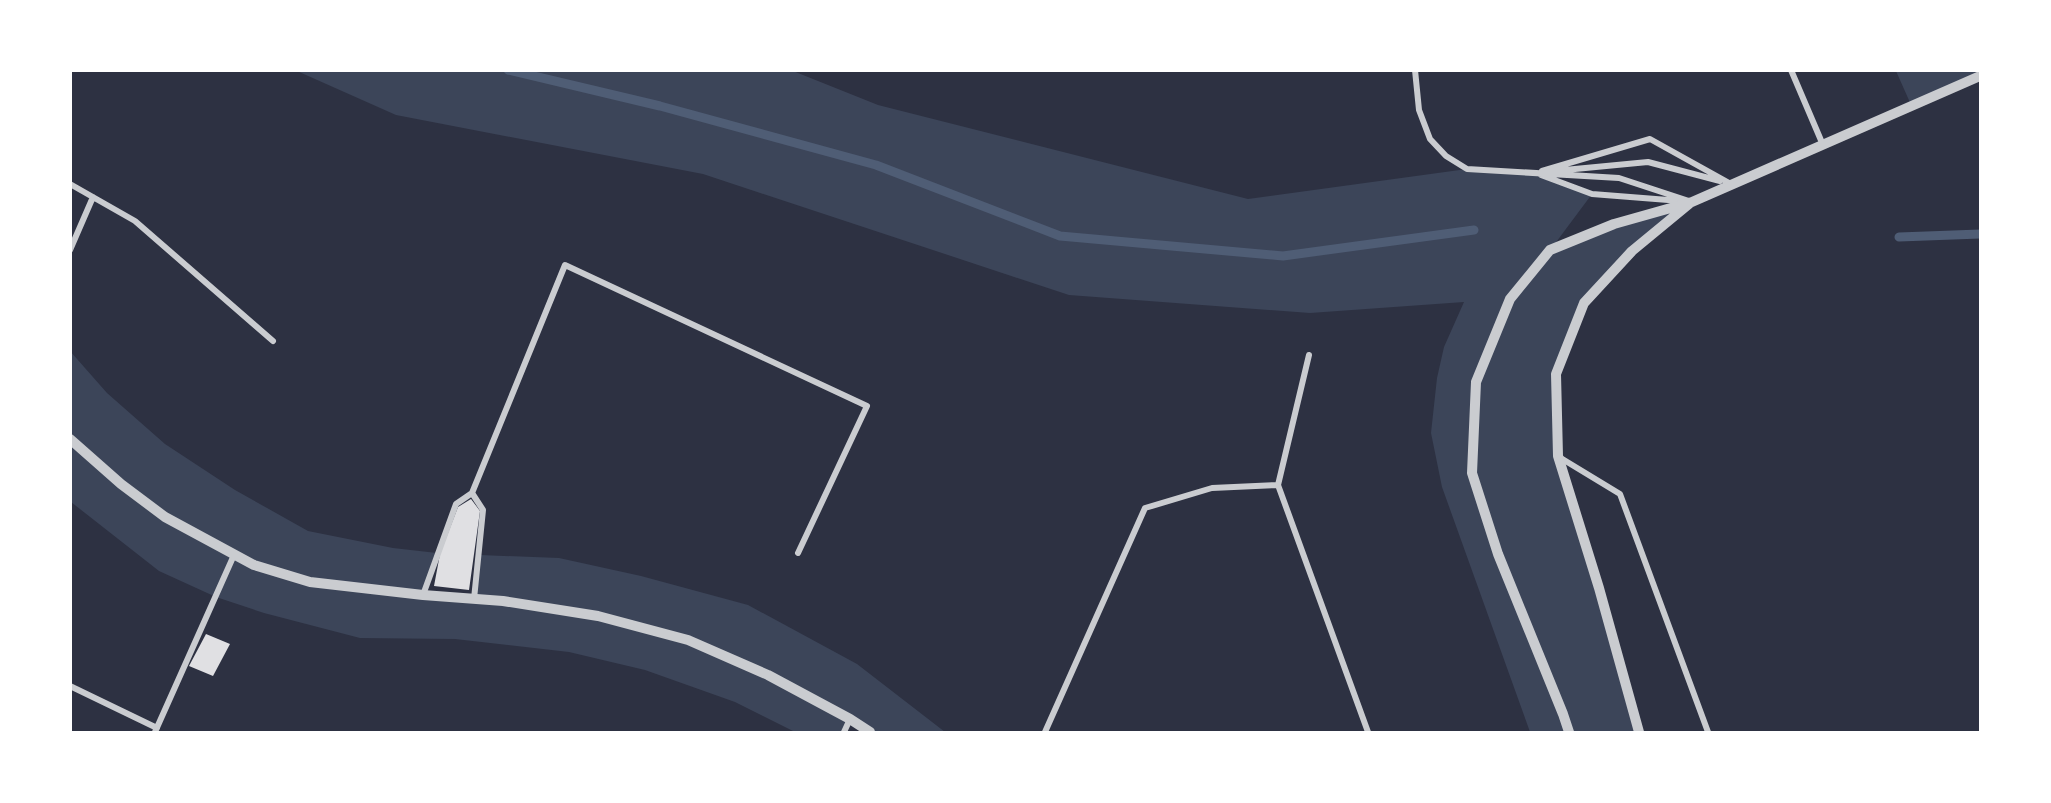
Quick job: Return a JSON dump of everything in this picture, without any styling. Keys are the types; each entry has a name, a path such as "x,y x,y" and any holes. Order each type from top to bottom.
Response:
{"street":[{"path":"1416,70 1419,110 1430,139 1446,156 1467,169 1619,178 1692,202"},
{"path":"1791,70 1823,146"},
{"path":"1569,732 1498,554 1472,473 1476,382 1510,299 1550,250 1614,224 1692,202 1980,76"},
{"path":"1535,173 1650,139 1732,184"},
{"path":"1535,173 1648,162 1732,184"},
{"path":"1535,173 1592,194 1692,202"},
{"path":"70,184 135,221 273,341"},
{"path":"70,250 93,197"},
{"path":"1639,732 1599,588 1558,456 1556,374 1584,303 1632,251 1692,202"},
{"path":"423,595 456,504 472,493 565,265 867,406 798,553"},
{"path":"1309,355 1278,485 1368,732"},
{"path":"70,439 165,518 254,565 310,582 423,595 503,601 598,616 688,640 768,675 870,732"},
{"path":"1558,456 1620,495 1708,732"},
{"path":"1045,732 1145,508 1212,488 1278,485"},
{"path":"472,493 483,510 474,599"},
{"path":"70,686 156,730 234,555"},
{"path":"844,732 850,719"}],"shaded area":[{"path":"297,71 793,71 878,105 1248,199 1467,169 1535,173 1592,194 1551,249 1692,202 1584,303 1556,374 1558,456 1639,732 1530,732 1442,487 1431,433 1437,378 1444,347 1464,302 1310,313 1069,295 703,174 396,115"},
{"path":"1896,71 1980,71 1980,76 1912,107"},
{"path":"70,351 107,393 165,444 235,490 308,531 393,548 437,553 423,594 474,599 480,555 559,558 641,576 748,605 857,664 945,732 868,732 850,719 844,732 795,732 735,702 645,670 569,652 455,639 360,638 264,613 216,597 159,571 71,502"}],"building":[{"path":"471,499 480,511 469,590 434,586 440,554 458,507"},
{"path":"206,634 230,644 213,676 189,666"}],"waterway":[{"path":"508,70 660,106 876,165 1060,236 1283,256 1474,230"},
{"path":"1899,237 1980,234"}]}
